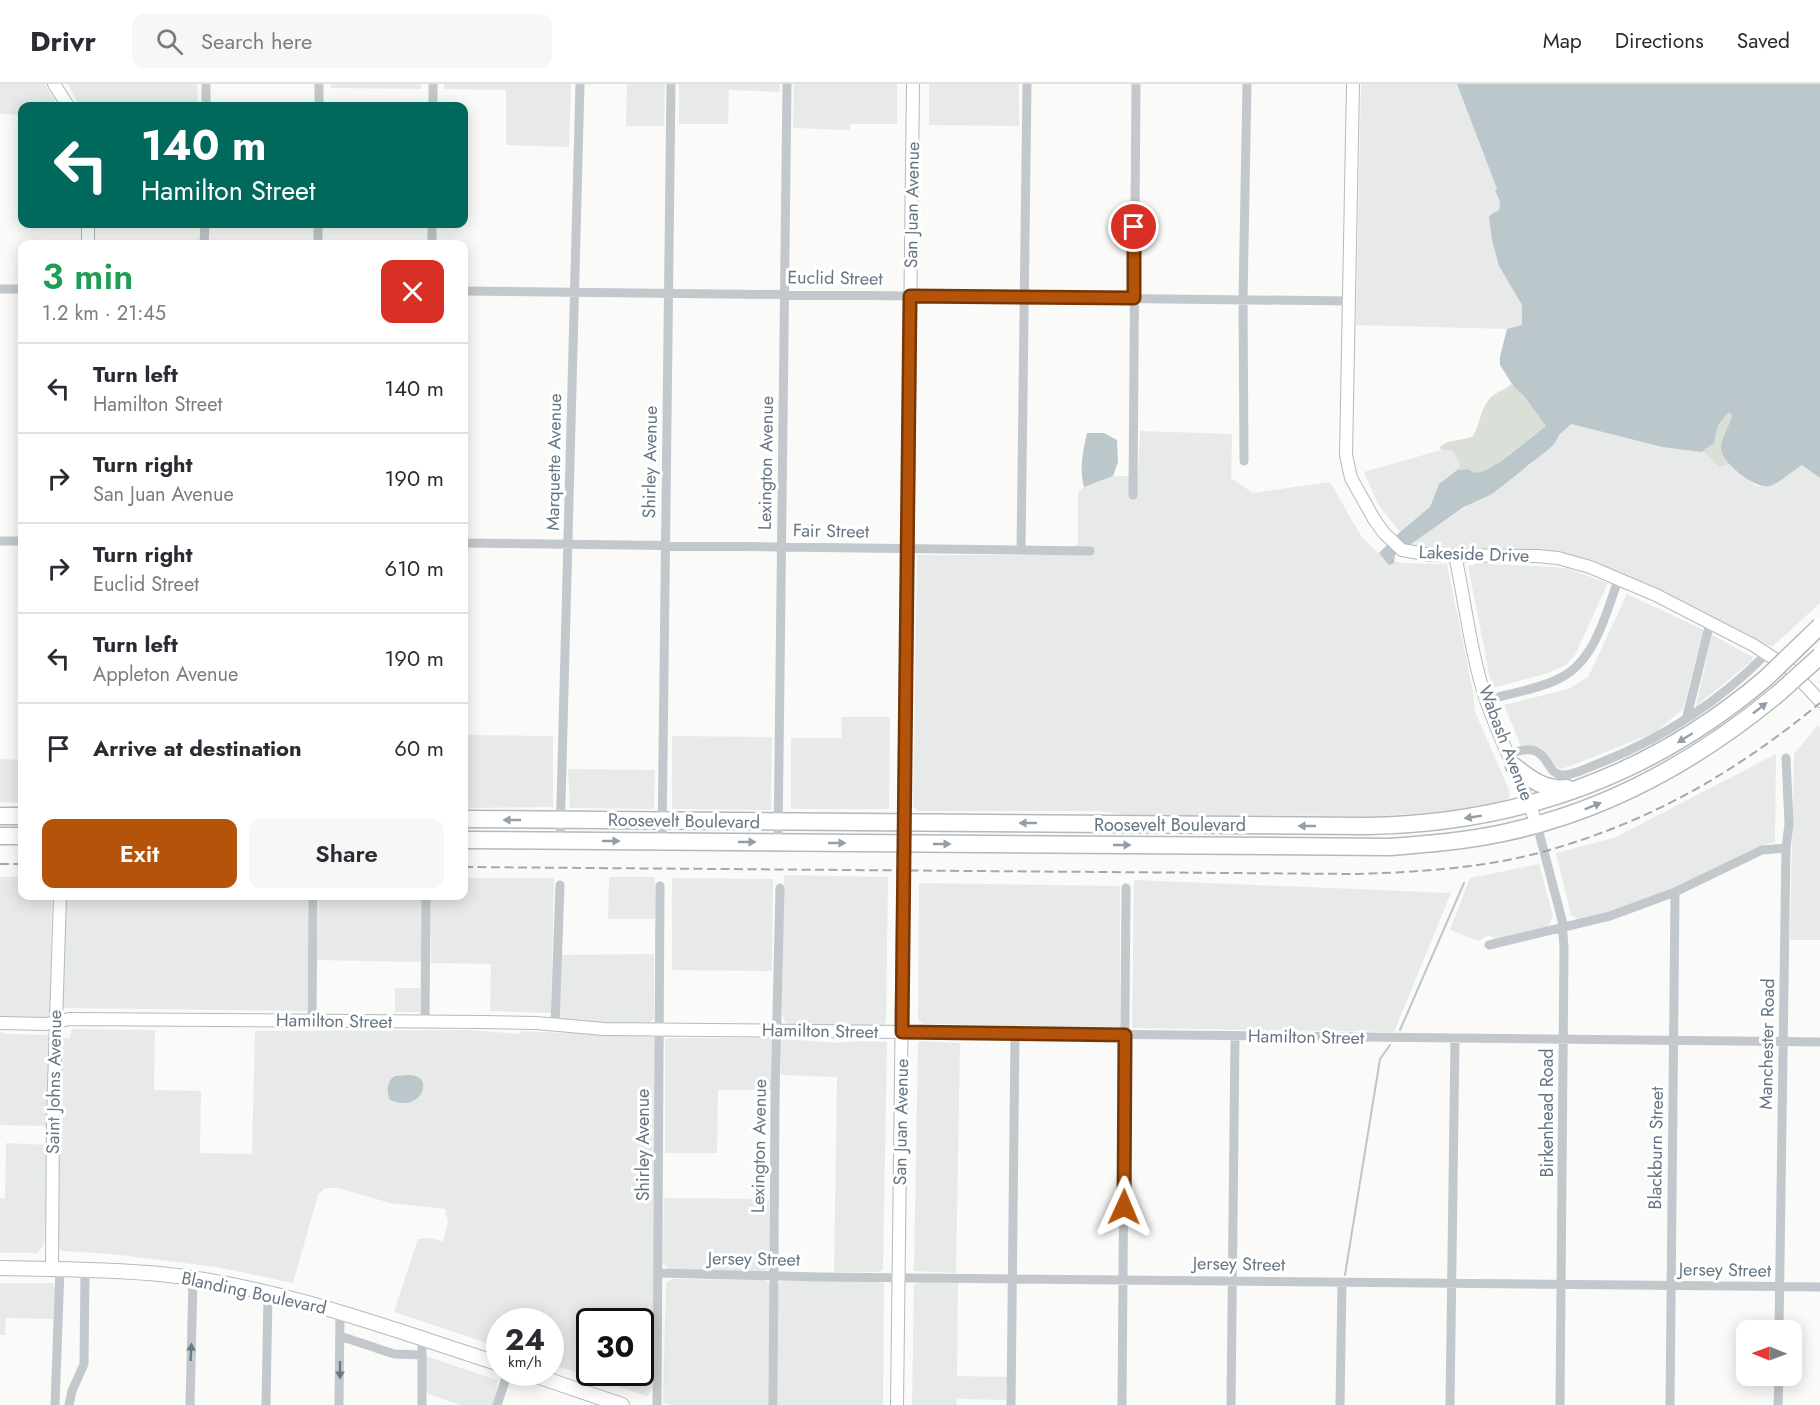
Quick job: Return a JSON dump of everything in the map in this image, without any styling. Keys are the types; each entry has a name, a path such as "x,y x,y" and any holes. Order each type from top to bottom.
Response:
{"highway":[{"name":"Roosevelt Boulevard","path":"468,819 1365,826 1442,822 1530,804 1642,762 1708,724 1766,678 1820,626"},
{"name":"Roosevelt Boulevard","path":"468,840 1390,847 1462,840 1537,825 1592,807 1655,777 1711,744 1780,692 1820,656"},
{"path":"1512,760 1529,778 1550,788 1583,786"},
{"path":"0,816 18,816"},
{"path":"1024,844 1035,838 1048,836 1095,835 1105,831 1110,824"},
{"path":"1318,846 1354,837 1365,826 1373,837 1390,847"},
{"path":"0,836 18,836"}],"main road":[{"name":"Blanding Boulevard","path":"0,1268 160,1274 268,1293 340,1311 486,1360"},
{"path":"564,1385 622,1405"}],"street":[{"path":"54,84 66,102"},
{"path":"206,84 206,102"},
{"path":"319,84 319,102"},
{"path":"433,84 433,102"},
{"name":"Marquette Avenue","path":"560,841 580,84"},
{"name":"Shirley Avenue","path":"662,841 671,84"},
{"name":"Lexington Avenue","path":"778,842 787,84"},
{"name":"San Juan Avenue","path":"897,1405 913,84"},
{"path":"1021,550 1027,84"},
{"path":"1132,495 1136,84"},
{"path":"1244,461 1243,300 1246,84"},
{"name":"Lakeside Drive","path":"1353,84 1347,466 1351,478 1374,519 1390,540 1402,550 1431,555 1513,555 1558,558 1619,578 1767,653 1789,668 1820,702"},
{"path":"0,289 18,289"},
{"name":"Euclid Street","path":"468,291 1349,301"},
{"path":"0,541 18,541"},
{"name":"Fair Street","path":"468,543 1089,551"},
{"name":"Wabash Avenue","path":"1455,555 1486,700 1537,825"},
{"path":"1486,700 1556,680 1577,667 1596,637 1619,578"},
{"path":"1687,716 1710,623"},
{"path":"1512,760 1532,749 1539,751 1554,771 1567,775 1626,752 1660,735 1737,680 1767,653"},
{"name":"Manchester Road","path":"1779,1320 1786,848 1789,824 1786,758"},
{"name":"Birkenhead Road","path":"1537,825 1563,929 1560,1405"},
{"path":"1489,945 1610,916 1675,892 1762,850 1786,848"},
{"path":"555,1025 560,885"},
{"name":"Shirley Avenue","path":"657,1405 660,886"},
{"name":"Lexington Avenue","path":"773,1405 780,888"},
{"path":"1122,1405 1126,888"},
{"name":"Blackburn Street","path":"1670,1405 1675,892"},
{"name":"Saint Johns Avenue","path":"55,1405 56,1269 53,1118 60,900"},
{"path":"312,1020 313,900"},
{"path":"424,1022 426,900"},
{"name":"Hamilton Street","path":"0,1023 46,1024 69,1019 312,1020 555,1025 604,1029 1820,1042"},
{"path":"1011,1405 1015,1033"},
{"path":"1231,1405 1235,1036"},
{"path":"1450,1405 1455,1038"},
{"path":"69,1405 72,1391 84,1364 85,1270"},
{"name":"Jersey Street","path":"658,1273 1820,1287"},
{"path":"190,1405 193,1279"},
{"path":"1340,1405 1342,1282"},
{"path":"266,1405 268,1293"},
{"path":"339,1405 340,1311"},
{"path":"340,1336 394,1354 422,1355"},
{"path":"422,1339 422,1405"},
{"path":"497,1405 503,1386"},
{"path":"1778,1405 1779,1386"}],"shaded area":[{"path":"0,84 45,84 56,102 18,102 18,115 0,114"},
{"path":"68,84 197,84 198,102 77,102"},
{"path":"331,84 421,84 421,89 331,88"},
{"path":"444,84 571,84 569,147 506,145 506,90 444,89"},
{"path":"627,84 665,84 664,126 626,126"},
{"path":"679,84 780,84 780,92 729,90 728,124 679,124"},
{"path":"794,84 897,84 897,124 850,124 850,130 793,128"},
{"path":"929,84 1019,84 1019,126 929,125"},
{"path":"1361,84 1457,84 1497,189 1495,190 1500,202 1499,210 1493,213 1499,266 1522,305 1522,326 1507,329 1356,325"},
{"path":"1457,84 1820,84 1820,478 1802,465 1782,480 1769,486 1763,486 1747,479 1732,467 1722,453 1723,439 1732,415 1729,412 1718,425 1714,443 1701,452 1662,447 1571,424 1549,449 1492,494 1464,507 1395,555 1394,563 1389,565 1379,553 1430,507 1439,484 1457,470 1468,469 1477,473 1487,469 1504,459 1546,426 1523,395 1514,387 1500,365 1507,329 1522,325 1522,305 1499,266 1489,217 1499,210 1500,202 1495,190 1497,189"},
{"path":"1511,384 1523,395 1546,426 1486,470 1478,473 1468,469 1457,470 1460,465 1453,451 1441,450 1440,447 1473,436 1488,401 1493,395"},
{"path":"1729,412 1732,415 1725,458 1731,465 1724,465 1720,468 1704,452 1701,452 1714,442 1718,425"},
{"path":"1571,424 1662,447 1704,452 1720,468 1724,465 1731,465 1757,486 1772,485 1802,465 1820,478 1820,603 1772,647 1589,559 1549,550 1420,548 1409,544 1529,466 1555,443 1559,435"},
{"path":"1140,431 1232,434 1231,478 1253,493 1330,482 1361,536 1377,552 1389,560 1402,563 1447,564 1475,712 1510,792 1509,798 1503,802 1443,812 1379,816 1128,815 1099,811 917,811 913,806 917,555 1068,555 1078,543 1078,492 1084,487 1113,476 1138,476"},
{"path":"1087,433 1104,433 1117,440 1118,462 1113,476 1084,487 1082,467"},
{"path":"1441,450 1453,451 1460,465 1439,484 1430,507 1400,532 1379,506 1364,472"},
{"path":"1480,563 1566,568 1608,583 1575,655 1566,665 1548,673 1492,688 1468,566"},
{"path":"1627,594 1704,630 1683,709 1654,733 1562,769 1553,766 1542,748 1521,746 1504,705 1568,689 1588,677"},
{"path":"1712,635 1753,657 1752,661 1696,706"},
{"path":"841,717 890,717 889,809 791,809 791,738 842,738"},
{"path":"1818,725 1820,728 1820,940 1790,940 1794,754"},
{"path":"468,735 553,736 553,807 468,808"},
{"path":"672,736 772,737 771,810 672,809"},
{"path":"1776,754 1775,842 1763,845 1667,892 1619,909 1578,919 1571,915 1556,853 1614,838"},
{"path":"0,759 18,760 18,803 0,802"},
{"path":"568,769 655,770 654,809 570,808"},
{"path":"1539,864 1553,916 1548,927 1499,941 1489,935 1478,941 1450,930 1470,878"},
{"path":"784,875 888,877 886,1021 882,1028 793,1026 785,1022 782,1014"},
{"path":"0,877 18,877 18,900 52,900 50,1018 0,1018"},
{"path":"609,877 655,877 655,919 608,919"},
{"path":"468,878 554,878 551,1013 490,1011 491,964 431,963 430,900 468,900"},
{"path":"672,878 773,879 772,971 672,970"},
{"path":"1134,880 1451,893 1394,1032 1132,1028"},
{"path":"919,883 1120,886 1120,1027 924,1024 918,1020"},
{"path":"65,900 309,900 307,1011 61,1008"},
{"path":"319,900 423,900 423,962 317,960"},
{"path":"654,954 654,1018 648,1025 567,1021 560,1017 558,1012 560,955"},
{"path":"395,988 420,988 420,1012 395,1012"},
{"path":"72,1029 155,1030 154,1090 201,1091 200,1153 252,1154 255,1031 472,1030 520,1034 522,1031 655,1037 653,1308 576,1308 576,1372 564,1368 564,1308 486,1308 486,1343 394,1312 418,1239 432,1238 443,1242 448,1222 445,1209 390,1203 338,1188 325,1188 318,1195 293,1283 217,1267 111,1254 62,1251 58,1246 61,1038 70,1038"},
{"path":"0,1032 49,1035 48,1126 0,1125"},
{"path":"668,1038 770,1038 772,1041 771,1090 718,1090 717,1153 665,1153 665,1040"},
{"path":"784,1039 837,1043 887,1042 883,1269 879,1272 834,1272 837,1077 781,1075 781,1042"},
{"path":"918,1041 960,1043 956,1273 914,1271"},
{"path":"410,1075 420,1079 423,1083 421,1094 409,1102 400,1103 390,1100 388,1087 390,1080 395,1076"},
{"path":"6,1143 49,1145 44,1245 37,1253 0,1253 0,1198 5,1198"},
{"path":"664,1198 769,1199 770,1267 760,1273 669,1270 663,1263"},
{"path":"672,1279 765,1280 770,1285 769,1405 670,1405 663,1403 666,1283"},
{"path":"781,1281 875,1281 884,1284 883,1405 778,1405 778,1285"},
{"path":"922,1282 958,1283 957,1376 1007,1377 1006,1400 957,1399 956,1405 912,1405 914,1285"},
{"path":"0,1283 53,1283 56,1292 55,1319 6,1318 5,1335 0,1335"},
{"path":"426,1356 486,1376 486,1386 497,1386 494,1405 460,1405 426,1393"},
{"path":"617,1386 652,1386 647,1396"}],"waterway":[{"path":"1400,1030 1464,883"},
{"path":"1345,1275 1380,1059 1390,1045"}],"railway":[{"path":"468,867 1356,874 1452,868 1523,857 1585,839 1622,825 1691,792 1724,772 1757,751 1820,703"},
{"path":"0,864 18,864"}],"route":[{"path":"1124,1207 1125,1035 902,1032 903,870 910,296 1134,298 1134,227"}]}
